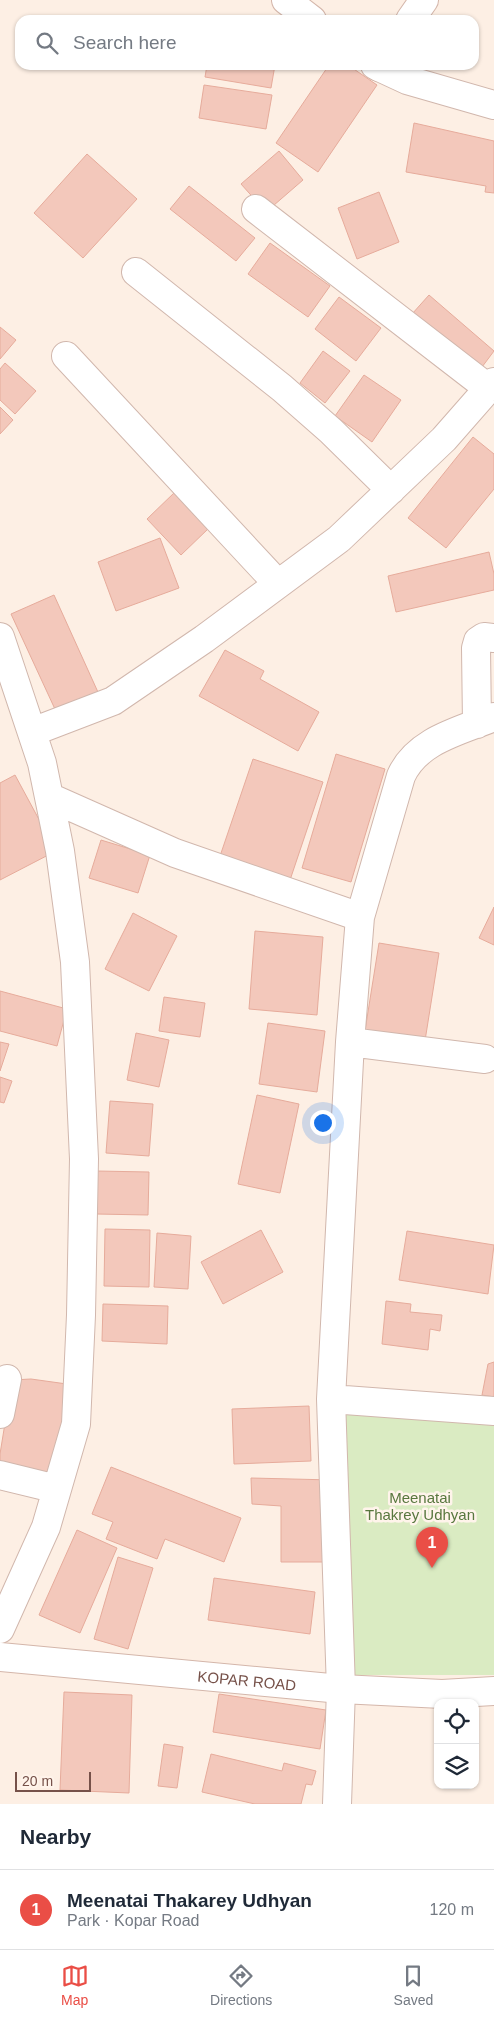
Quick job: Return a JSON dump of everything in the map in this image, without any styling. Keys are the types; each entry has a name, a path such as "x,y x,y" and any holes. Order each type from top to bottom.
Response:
{"street":[{"path":"286,0 306,15"},
{"path":"414,15 424,0"},
{"path":"386,70 406,80 494,105"},
{"path":"32,732 113,701 339,539 444,439 491,385 256,209"},
{"path":"136,272 282,388 331,430 391,490"},
{"path":"66,356 278,584"},
{"path":"0,637 32,732 49,797 60,851 75,962 84,1158 82,1315 76,1424 46,1527 0,1629"},
{"path":"337,1804 341,1689 331,1399 350,1042 360,916 401,776 407,763 417,752 430,743 486,720 476,648 478,641 484,637 494,638"},
{"path":"49,797 175,853 360,916"},
{"path":"350,1042 485,1059"},
{"path":"0,1414 7,1379"},
{"path":"331,1399 494,1411"},
{"path":"0,1475 57,1489"},
{"name":"KOPAR ROAD","path":"0,1657 341,1689 442,1694 494,1691"}],"green space":[{"name":"Meenatai Thakrey Udhyan","path":"343,1403 494,1417 494,1675 349,1675"}],"building":[{"path":"206,70 274,70 271,88 205,77"},
{"path":"326,70 355,70 377,85 318,172 276,143"},
{"path":"204,85 272,95 266,129 199,118"},
{"path":"414,123 494,141 494,193 485,192 486,186 406,172"},
{"path":"279,151 303,180 266,212 241,184"},
{"path":"87,154 137,199 83,258 34,213"},
{"path":"189,186 255,238 236,261 170,209"},
{"path":"379,192 399,242 357,259 338,208"},
{"path":"270,243 330,286 308,317 248,274"},
{"path":"429,295 494,351 479,371 412,314"},
{"path":"339,297 381,328 356,361 315,329"},
{"path":"0,327 16,340 0,359"},
{"path":"323,351 350,371 325,403 300,383"},
{"path":"5,363 36,391 15,414 0,400 0,369"},
{"path":"364,375 401,400 372,442 335,416"},
{"path":"0,407 13,420 0,434"},
{"path":"473,437 494,454 494,489 446,548 408,518"},
{"path":"175,492 209,528 181,555 147,519"},
{"path":"160,538 179,588 116,611 98,562"},
{"path":"489,552 494,574 494,590 396,612 388,576"},
{"path":"54,595 102,701 60,720 11,614"},
{"path":"225,650 264,671 260,679 319,712 298,751 199,696"},
{"path":"336,754 385,769 351,882 302,868"},
{"path":"253,759 323,782 288,886 218,862"},
{"path":"15,775 56,851 0,880 0,783"},
{"path":"101,840 150,855 138,893 89,878"},
{"path":"494,907 494,945 479,938"},
{"path":"133,913 177,936 149,991 105,969"},
{"path":"255,931 323,937 317,1015 249,1009"},
{"path":"379,943 439,953 424,1047 364,1037"},
{"path":"0,991 67,1009 57,1046 0,1031"},
{"path":"164,997 205,1003 200,1037 159,1031"},
{"path":"268,1023 325,1031 317,1092 259,1084"},
{"path":"136,1033 169,1040 159,1087 127,1080"},
{"path":"0,1042 9,1044 0,1071"},
{"path":"0,1077 12,1081 4,1103 0,1102"},
{"path":"257,1095 299,1104 280,1193 238,1184"},
{"path":"110,1101 153,1104 149,1156 106,1153"},
{"path":"97,1171 149,1172 148,1215 96,1214"},
{"path":"105,1229 150,1230 149,1287 104,1286"},
{"path":"261,1230 283,1272 223,1304 201,1262"},
{"path":"407,1231 494,1245 488,1294 399,1280"},
{"path":"157,1233 191,1236 188,1289 154,1287"},
{"path":"386,1301 411,1304 410,1312 442,1315 440,1331 430,1329 428,1350 382,1344"},
{"path":"103,1304 168,1306 167,1344 102,1341"},
{"path":"494,1362 494,1397 482,1395 488,1364"},
{"path":"31,1379 74,1385 51,1479 0,1469 0,1454 12,1380"},
{"path":"309,1406 311,1461 234,1464 232,1409"},
{"path":"111,1467 241,1518 224,1562 165,1539 157,1559 106,1539 113,1522 92,1514"},
{"path":"251,1478 333,1480 333,1562 281,1562 281,1506 252,1504"},
{"path":"77,1530 117,1548 80,1633 39,1615"},
{"path":"118,1557 153,1568 128,1649 94,1639"},
{"path":"214,1578 315,1592 310,1634 208,1620"},
{"path":"64,1692 132,1695 129,1793 60,1790"},
{"path":"219,1694 326,1710 320,1749 213,1732"},
{"path":"164,1744 183,1747 177,1788 158,1786"},
{"path":"211,1754 282,1771 284,1763 316,1771 312,1785 306,1784 301,1804 255,1804 202,1792"}],"place":[{"name":"Meenatai Thakarey Udhyan","path":"432,1568"}]}
